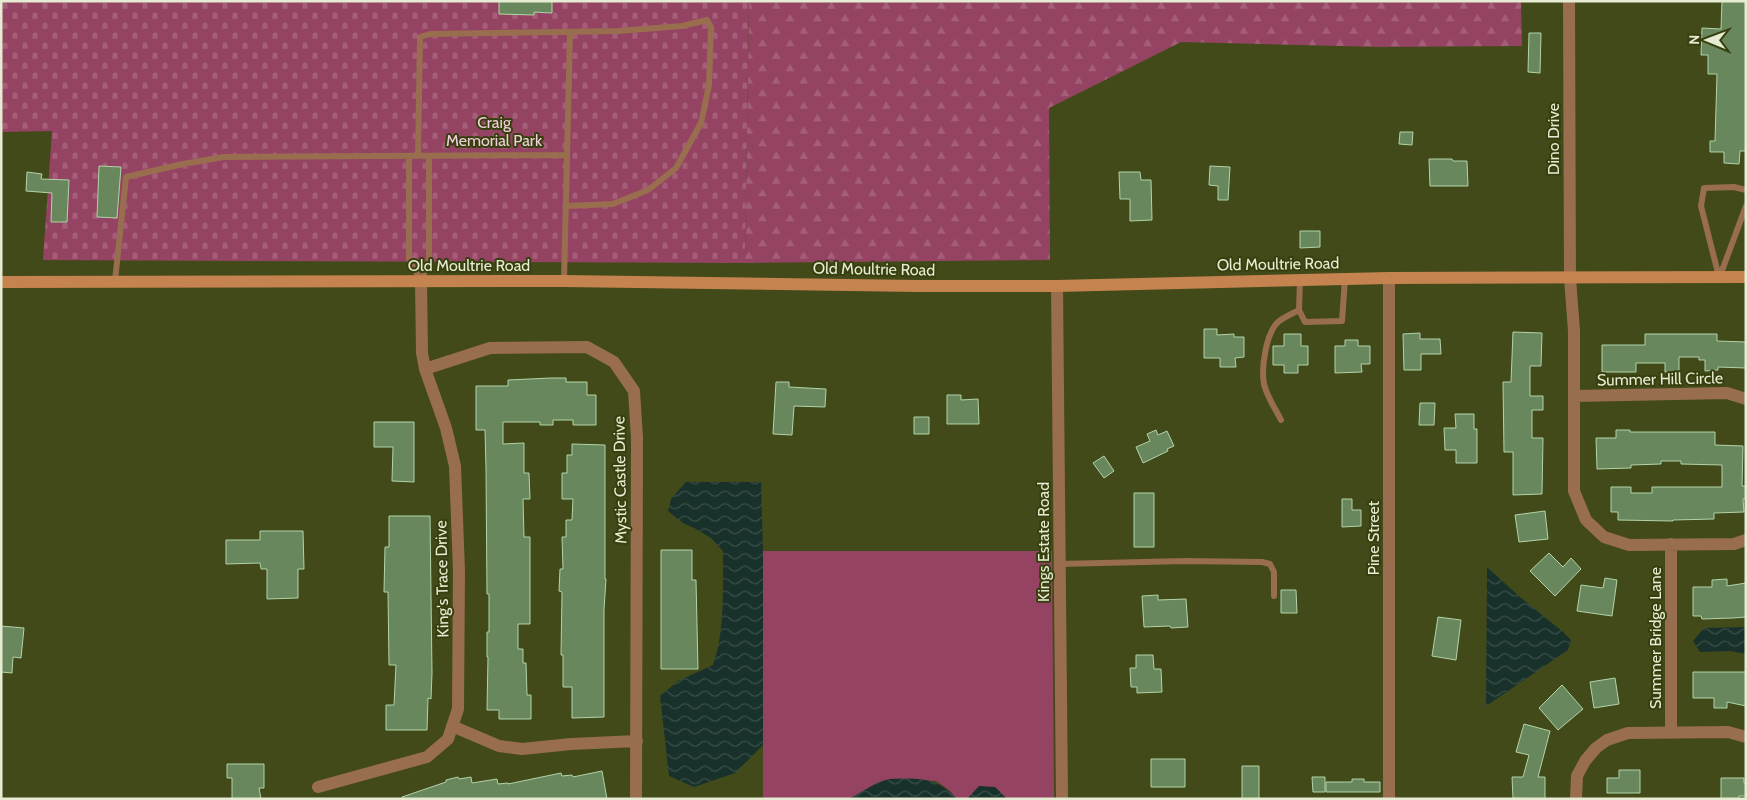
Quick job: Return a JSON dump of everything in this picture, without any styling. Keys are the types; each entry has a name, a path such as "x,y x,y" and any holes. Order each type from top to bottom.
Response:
{"main road":[{"name":"Old Moultrie Road","path":"1,282 564,281 1057,286 1389,278 1746,277"}],"street":[{"name":"Dino Drive","path":"1569,1 1570,278"},
{"name":"Pine Street","path":"1389,278 1390,799"},
{"name":"Summer Hill Circle","path":"1570,278 1574,331 1574,491 1586,520 1604,537 1629,545 1734,544 1746,540"},
{"name":"King's Trace Drive","path":"318,787 427,757 448,739 458,709 459,571 455,466 446,428 425,369 421,345 421,281"},
{"name":"Kings Estate Road","path":"1057,286 1062,799"},
{"name":"Mystic Castle Drive","path":"425,369 490,348 587,347 614,362 634,391 637,438 636,799"},
{"name":"Summer Hill Circle","path":"1574,396 1727,393 1746,399"},
{"name":"Summer Bridge Lane","path":"1671,544 1671,732"},
{"path":"452,726 498,746 522,749 571,744 637,741"},
{"path":"1576,799 1577,776 1585,761 1596,748 1607,740 1628,733 1728,732 1746,736"}],"lane":[{"path":"418,156 420,37 430,34 618,31 682,26 707,20 711,27 709,85 701,122 676,168 648,190 613,204 566,206"},
{"path":"564,281 570,33"},
{"path":"115,282 126,177 224,157 567,155"},
{"path":"410,156 409,259 421,281"},
{"path":"421,281 429,261 429,157"},
{"path":"1719,277 1701,206 1704,188 1734,187 1746,190"},
{"path":"1719,277 1746,206"},
{"path":"1300,280 1299,310 1305,322 1342,321 1345,279"},
{"path":"1281,420 1264,383 1266,349 1270,331 1279,321 1299,310"},
{"path":"1060,564 1184,561 1262,562 1270,564 1274,572 1274,596"}],"green space":[{"name":"Craig Memorial Park","path":"1,1 749,1 745,263 43,260 52,131 1,132"},
{"path":"749,1 1521,1 1522,46 1380,47 1181,42 1049,108 1050,260 745,263"},
{"path":"763,551 1052,551 1054,799 1007,799 995,787 968,798 957,799 949,790 936,781 889,779 877,783 849,799 763,799"}],"water":[{"path":"686,482 761,482 763,551 763,745 735,773 694,787 669,776 660,696 678,681 713,665 720,638 723,551 711,538 683,523 668,511 671,499"},
{"path":"1487,567 1571,640 1568,650 1486,706"},
{"path":"1746,627 1746,654 1730,651 1700,652 1693,641 1704,628"},
{"path":"909,778 934,782 949,791 957,799 849,799 877,783 889,779"},
{"path":"979,786 995,787 1007,799 967,799"}],"building":[{"path":"499,1 552,1 552,13 534,12 534,15 499,14"},
{"path":"1722,1 1746,1 1746,151 1740,151 1739,164 1724,163 1724,152 1710,152 1710,141 1715,141 1717,74 1708,74 1708,55 1701,55 1702,28 1721,29"},
{"path":"1529,33 1541,33 1540,73 1528,72"},
{"path":"1400,132 1413,132 1412,145 1399,144"},
{"path":"1429,159 1467,161 1468,186 1430,186"},
{"path":"99,166 121,167 117,218 97,217"},
{"path":"1210,166 1230,167 1228,200 1218,200 1218,186 1209,185"},
{"path":"27,172 42,174 41,179 69,180 67,222 51,222 52,193 26,191"},
{"path":"1119,172 1140,172 1141,180 1151,180 1152,220 1130,221 1130,199 1120,199"},
{"path":"1300,231 1320,231 1320,247 1300,248"},
{"path":"1204,329 1217,329 1217,335 1234,334 1234,337 1244,337 1244,357 1235,358 1236,367 1220,367 1220,358 1204,358"},
{"path":"1513,332 1542,333 1541,366 1530,366 1530,396 1543,396 1543,410 1532,410 1532,438 1543,438 1542,494 1513,495 1513,452 1504,452 1503,382 1511,382"},
{"path":"1420,333 1420,339 1440,339 1441,354 1421,354 1421,370 1404,370 1403,334"},
{"path":"1284,334 1301,334 1301,346 1308,346 1308,365 1298,365 1298,373 1284,373 1284,365 1273,365 1273,346 1284,346"},
{"path":"1645,334 1717,334 1717,341 1746,342 1746,368 1718,367 1718,370 1705,371 1705,360 1699,360 1699,357 1679,357 1679,372 1665,372 1665,363 1636,363 1636,372 1602,372 1602,345 1645,345"},
{"path":"1345,340 1358,340 1358,346 1370,346 1370,364 1361,364 1362,372 1335,373 1335,346 1345,346"},
{"path":"566,378 566,382 587,382 587,395 596,395 596,425 573,425 573,420 553,420 553,425 540,425 540,422 503,422 503,444 524,443 524,473 529,473 530,499 523,499 524,537 530,537 530,624 518,624 518,649 523,649 523,663 526,663 527,695 531,695 531,719 499,719 499,710 487,710 489,594 487,594 485,430 476,430 476,386 508,386 508,380"},
{"path":"776,382 789,382 789,387 826,389 825,407 794,406 792,435 773,434"},
{"path":"947,395 961,395 961,400 978,399 979,424 947,424"},
{"path":"1420,403 1435,403 1434,425 1419,425"},
{"path":"1455,414 1474,414 1474,429 1477,429 1477,463 1456,463 1456,450 1445,450 1444,428 1456,428"},
{"path":"914,417 929,417 929,434 914,434"},
{"path":"374,422 414,422 414,482 392,481 393,447 374,447"},
{"path":"1156,430 1158,435 1167,431 1174,446 1143,463 1136,447 1150,441 1147,434"},
{"path":"1616,430 1630,430 1630,432 1715,432 1715,445 1743,446 1742,486 1746,486 1746,499 1743,499 1744,512 1714,513 1714,519 1673,521 1618,520 1618,512 1611,512 1611,487 1631,487 1631,493 1652,493 1652,487 1722,487 1722,465 1681,464 1681,461 1661,461 1661,464 1631,465 1631,468 1597,469 1596,438 1616,438"},
{"path":"572,444 605,445 604,717 572,718 572,687 563,687 563,655 561,655 562,592 559,591 560,569 563,569 562,537 566,537 566,520 572,520 573,499 562,499 562,473 567,473 567,455 572,455"},
{"path":"1104,456 1114,471 1104,478 1093,463"},
{"path":"1134,493 1154,493 1154,547 1134,547"},
{"path":"1342,499 1352,499 1352,510 1361,510 1361,526 1342,527"},
{"path":"1545,511 1548,539 1519,542 1515,515"},
{"path":"389,516 430,516 432,673 431,699 428,698 427,730 386,730 386,705 394,705 396,665 389,665 388,592 384,592 385,547 389,547"},
{"path":"260,531 303,531 304,569 298,569 298,598 267,599 267,569 261,569 260,563 226,564 226,540 260,540"},
{"path":"661,550 692,550 692,580 696,580 698,669 661,669"},
{"path":"1549,553 1563,567 1571,558 1581,569 1555,596 1530,571"},
{"path":"1605,578 1617,580 1612,616 1577,611 1581,585 1603,588"},
{"path":"1727,579 1727,586 1746,583 1746,617 1702,619 1701,616 1693,616 1693,587 1712,587 1712,580"},
{"path":"1281,590 1296,590 1297,613 1281,613"},
{"path":"1158,595 1158,600 1186,599 1188,627 1144,627 1142,596"},
{"path":"1438,617 1461,620 1456,660 1432,656"},
{"path":"1,626 24,628 21,658 13,657 12,673 1,672"},
{"path":"1136,655 1153,655 1154,669 1161,669 1162,692 1137,693 1137,687 1131,687 1130,668 1136,668"},
{"path":"1693,672 1746,672 1746,706 1727,702 1727,708 1714,708 1714,698 1693,698"},
{"path":"1615,678 1619,704 1594,708 1590,682"},
{"path":"1562,685 1583,709 1558,730 1539,708"},
{"path":"1524,724 1550,731 1538,777 1545,777 1545,799 1513,798 1512,777 1523,777 1529,755 1516,752"},
{"path":"1151,759 1185,759 1185,787 1151,787"},
{"path":"227,764 264,764 264,788 259,788 261,799 232,799 232,778 227,778"},
{"path":"1242,766 1259,766 1259,799 1242,799"},
{"path":"1619,770 1640,770 1640,793 1607,793 1607,778 1619,778"},
{"path":"602,771 607,799 402,799 402,797 458,777 459,779 471,777 472,783 497,779 498,784 508,784 561,773 562,776 572,775 573,777"},
{"path":"1312,777 1325,777 1325,792 1313,792"},
{"path":"1721,778 1744,778 1746,796 1739,796 1739,799 1721,799"},
{"path":"1352,779 1364,779 1364,782 1380,782 1380,792 1326,792 1326,782 1352,782"}]}
